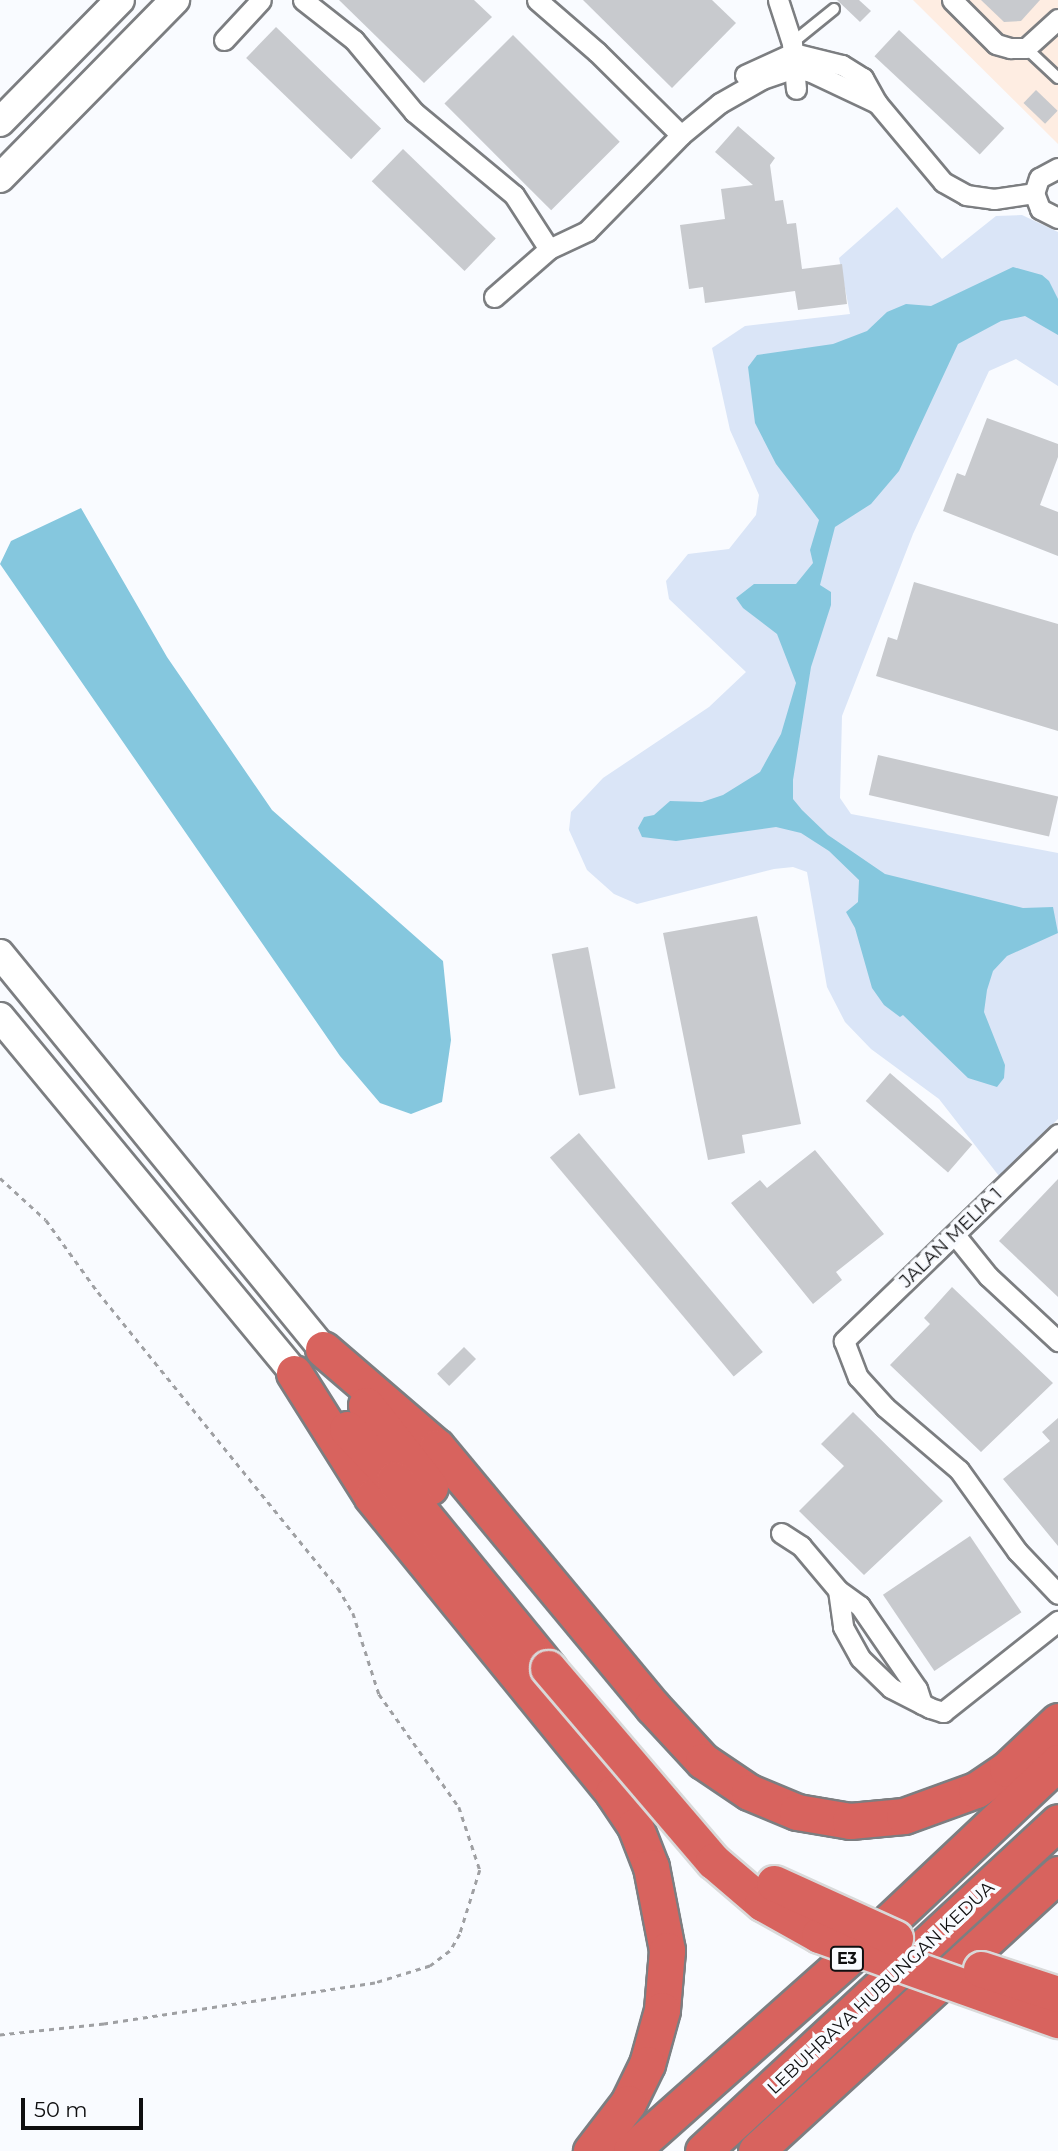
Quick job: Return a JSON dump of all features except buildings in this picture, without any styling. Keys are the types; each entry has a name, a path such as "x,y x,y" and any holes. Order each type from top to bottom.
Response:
{"highway":[{"path":"323,1349 557,1660 713,1861 762,1903 819,1935 1058,2020"},
{"path":"323,1349 437,1447 652,1706 703,1761 749,1792 797,1812 850,1821 904,1816 966,1794 1007,1769 1058,1721"},
{"path":"294,1373 394,1479 557,1660 730,1843 772,1882 830,1912 900,1940 1058,1994"},
{"path":"294,1373 372,1497 593,1766 635,1826 651,1867 667,1950 662,2010 647,2064 608,2147"},
{"name":"E3","path":"608,2147 880,1930 1058,1762"},
{"name":"LEBUHRAYA HUBUNGAN KEDUA","path":"703,2151 1058,1822"},
{"path":"756,2151 1058,1874"}],"street":[{"path":"0,122 120,0"},
{"path":"0,178 175,0"},
{"path":"224,40 261,0"},
{"path":"303,0 354,40 414,112 514,195 549,249"},
{"path":"537,0 597,52 681,135"},
{"path":"778,0 793,55 796,89"},
{"path":"955,1 996,44 1026,48 1058,19"},
{"path":"494,297 549,249 587,231 630,192 681,135 720,103 762,79 793,55"},
{"path":"793,55 877,103 943,182 966,195 994,199 1034,193"},
{"path":"1058,168 1039,178 1034,193 1040,209 1058,218"},
{"path":"0,954 323,1349"},
{"path":"0,1017 294,1373"},
{"name":"JALAN MELIA 1","path":"1058,1134 844,1341 858,1377 885,1407 959,1470 1017,1551 1058,1594"},
{"path":"955,1235 988,1276 1058,1341"},
{"path":"781,1533 801,1546 838,1590 860,1606 917,1689 922,1704"},
{"path":"838,1590 843,1626 860,1658 891,1688 922,1704 949,1710 1058,1621"}],"lane":[{"path":"793,55 834,9"},
{"path":"1026,48 1058,78"}],"path":[{"path":"0,1178 46,1220 99,1292 338,1588 353,1613 379,1694 459,1807 480,1870 460,1934 450,1951 430,1966 375,1983 104,2024 0,2035"}],"shaded area":[{"path":"913,0 1058,0 1058,144"},
{"path":"897,207 942,259 996,216 1022,215 1058,232 1058,386 1016,359 989,371 913,534 842,716 840,798 851,814 1058,853 1058,1119 999,1176 939,1099 871,1049 845,1022 827,987 807,872 793,867 774,869 637,904 614,894 587,870 569,830 571,812 603,778 709,707 746,672 669,599 666,581 688,554 729,549 756,515 759,495 730,430 712,348 745,326 850,314 839,258"}],"water":[{"path":"1013,267 1042,275 1049,281 1058,299 1058,335 1025,316 1001,321 958,344 899,471 871,504 835,527 820,585 831,592 831,605 811,667 793,780 793,799 802,810 828,835 885,874 1023,908 1053,907 1058,933 1007,956 993,971 987,990 984,1012 1005,1065 1004,1078 997,1087 968,1078 903,1015 900,1017 884,1005 872,988 855,928 846,912 858,902 859,880 829,851 801,833 776,827 676,841 642,837 638,828 644,817 654,815 670,801 702,802 723,795 760,772 781,734 796,683 777,634 743,608 736,598 754,584 796,584 813,563 810,550 819,520 776,464 755,423 748,367 757,355 833,344 867,331 887,312 906,304 931,306"},
{"path":"81,508 167,657 272,810 443,961 451,1040 442,1102 411,1114 380,1103 340,1056 0,564 11,541"}]}
